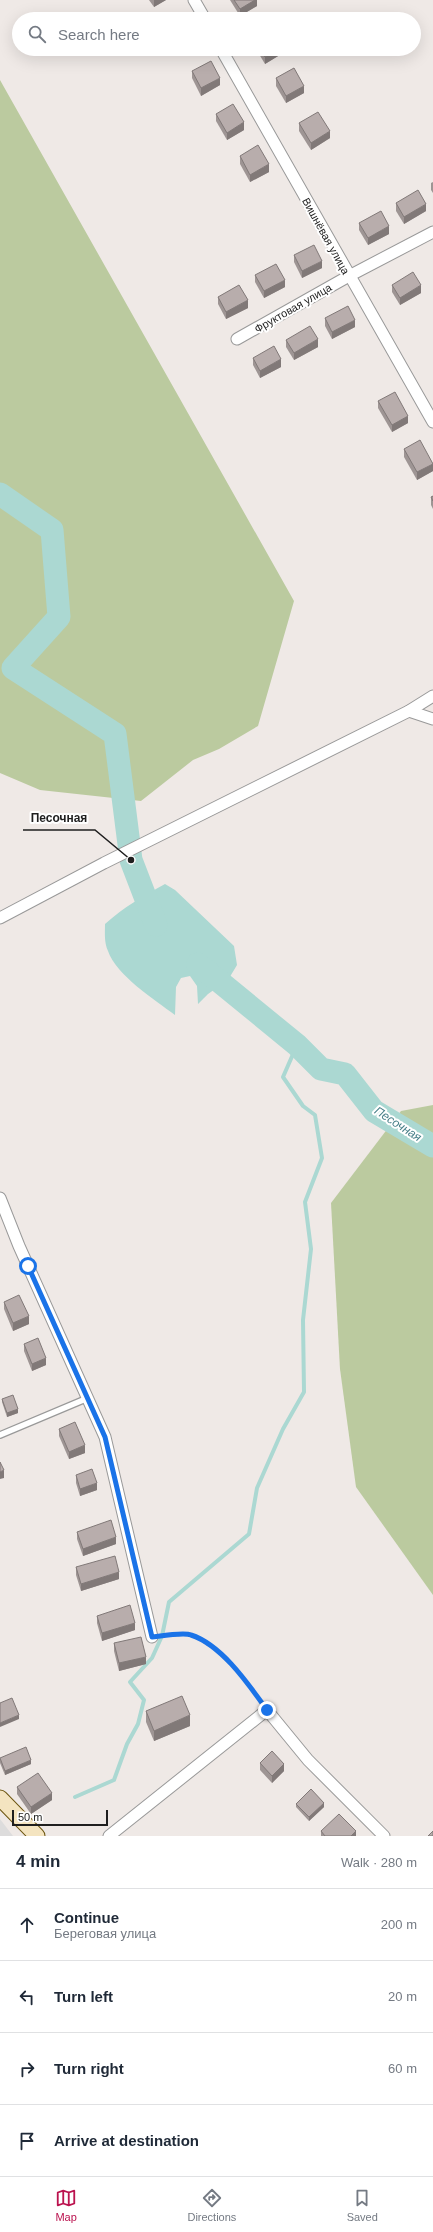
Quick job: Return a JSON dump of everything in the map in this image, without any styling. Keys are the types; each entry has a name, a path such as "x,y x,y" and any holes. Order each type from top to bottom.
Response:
{"street":[{"path":"194,0 201,12"},
{"name":"Вишнёвая улица","path":"225,56 433,422"},
{"name":"Фруктовая улица","path":"237,339 349,276 433,232"},
{"path":"0,918 104,863 409,711 433,696"},
{"path":"409,711 433,719"},
{"path":"0,1198 19,1246 105,1437 152,1637"},
{"path":"109,1836 267,1710 308,1760 384,1836"},
{"path":"0,1798 37,1836"}],"lane":[{"path":"0,1435 88,1398"}],"path":[{"path":"152,1637 191,1634 218,1651 244,1678 267,1710"}],"shaded area":[{"path":"0,1819 13,1836 0,1836"}],"green space":[{"path":"0,80 294,601 258,726 219,749 193,760 141,801 40,790 0,773"},
{"path":"433,1105 433,1595 356,1487 340,1369 331,1203 401,1111"}],"water":[{"path":"165,884 175,890 234,946 237,965 228,980 208,994 198,1004 197,986 190,976 181,978 176,987 175,1015 127,978 112,960 105,938 105,924 134,902"}],"building":[{"path":"234,0 255,0 240,9"},
{"path":"211,61 220,78 201,88 192,71"},
{"path":"294,68 304,86 286,96 276,78"},
{"path":"233,104 244,122 227,133 216,114"},
{"path":"318,112 330,131 311,143 299,123"},
{"path":"258,145 269,164 250,175 240,156"},
{"path":"418,190 426,204 404,217 396,203"},
{"path":"381,211 389,226 368,238 359,223"},
{"path":"314,245 322,261 302,271 294,255"},
{"path":"276,264 285,280 264,291 255,275"},
{"path":"413,272 421,285 400,298 392,285"},
{"path":"239,285 248,300 226,312 218,297"},
{"path":"348,306 355,320 332,332 325,318"},
{"path":"310,326 318,339 294,353 286,340"},
{"path":"274,346 281,359 260,371 253,358"},
{"path":"395,392 408,416 392,425 378,401"},
{"path":"420,440 433,464 417,472 404,449"},
{"path":"19,1295 29,1316 13,1323 4,1302"},
{"path":"38,1338 46,1358 32,1364 24,1344"},
{"path":"13,1395 18,1409 7,1413 2,1399"},
{"path":"75,1422 85,1445 69,1452 59,1429"},
{"path":"0,1462 4,1470 0,1472"},
{"path":"92,1469 97,1483 80,1489 76,1475"},
{"path":"111,1520 116,1537 83,1549 77,1532"},
{"path":"115,1556 119,1572 81,1584 76,1567"},
{"path":"130,1605 135,1623 102,1633 97,1616"},
{"path":"141,1637 146,1657 119,1663 114,1643"},
{"path":"182,1696 190,1715 154,1731 146,1711"},
{"path":"12,1698 19,1715 0,1723 0,1703"},
{"path":"26,1747 31,1760 5,1771 0,1758"},
{"path":"272,1751 284,1764 272,1776 260,1763"},
{"path":"38,1773 52,1793 31,1807 17,1787"},
{"path":"311,1789 324,1803 309,1817 296,1804"},
{"path":"339,1814 356,1831 351,1836 325,1836 321,1831"},
{"path":"433,1831 433,1836 428,1836"}],"waterway":[{"name":"Песочная","path":"0,494 52,530 59,617 13,668 115,734 131,860 156,925"},
{"name":"Песочная","path":"198,964 297,1045 321,1069 345,1074 374,1111 433,1146"},
{"path":"75,1797 114,1780 127,1744 138,1724 144,1700 130,1682 152,1658 162,1636 169,1602 249,1534 257,1488 283,1429 304,1392 303,1320 311,1249 305,1202 322,1158 315,1115 303,1106 283,1077 297,1045"}],"place":[{"name":"Песочная","path":"131,860"}],"route":[{"path":"28,1266 105,1437 152,1637 191,1634 218,1651 244,1678 267,1710"}]}
